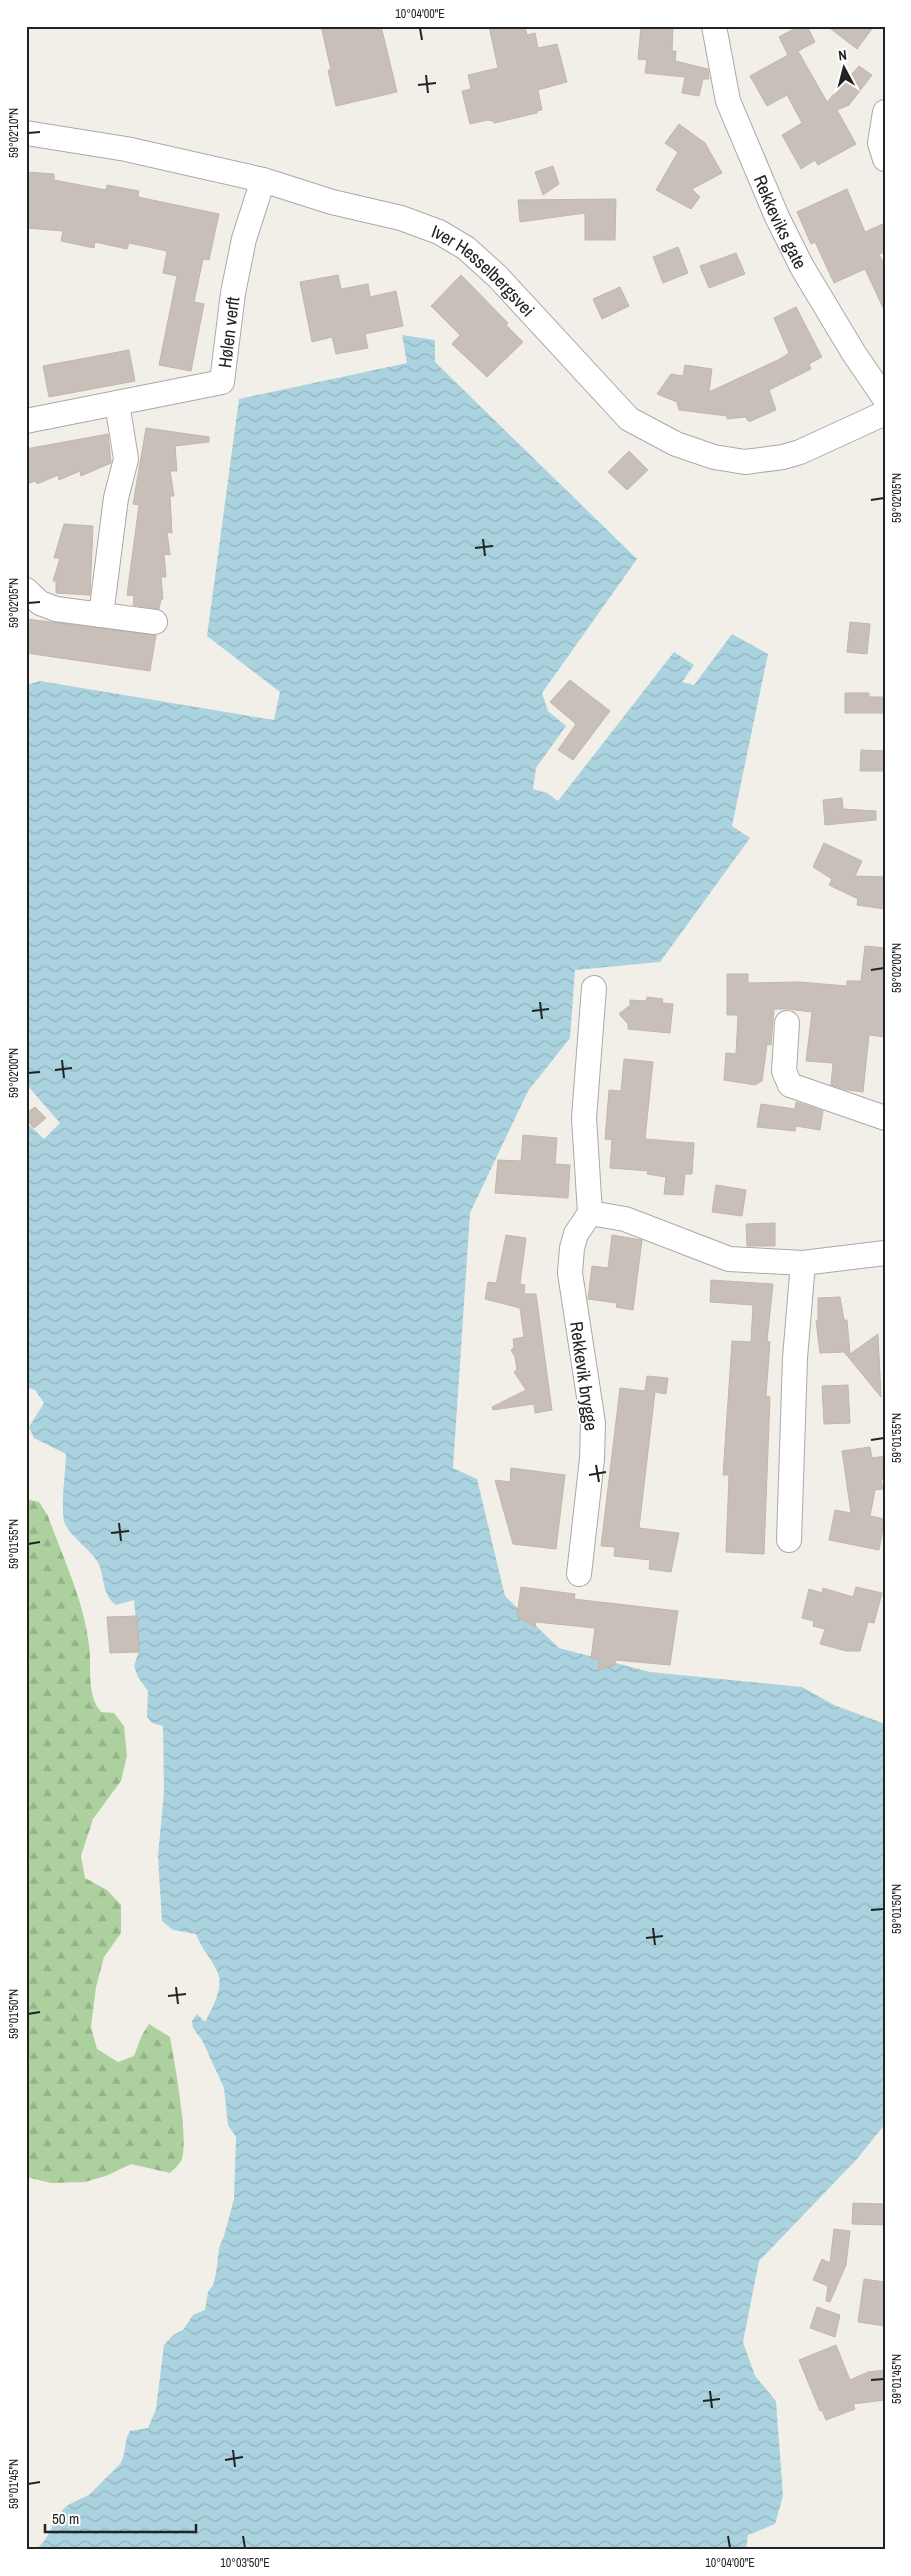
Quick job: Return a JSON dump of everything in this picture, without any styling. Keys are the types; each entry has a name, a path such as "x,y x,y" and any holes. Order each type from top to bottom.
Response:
{"street":[{"name":"Rekkeviks gate","path":"714,26 728,101 776,217 802,267 853,352 885,400"},
{"path":"885,112 880,143 885,159"},
{"name":"Iver Hesselbergsvei","path":"26,133 126,149 262,180 332,202 401,218 439,232 466,248 498,277 629,419 676,444 714,457 745,462 765,461 800,452 885,413"},
{"name":"Hølen verft","path":"26,421 222,382 233,293 244,239 262,180"},
{"path":"101,615 116,498 126,459 117,403"},
{"path":"26,590 40,603 56,609 155,622"},
{"path":"594,988 584,1118 590,1213 625,1219 729,1259 803,1263 885,1253"},
{"path":"788,1023 784,1071 790,1084 885,1118"},
{"name":"Rekkevik brygge","path":"579,1574 592,1458 593,1423 570,1273 572,1248 576,1234 590,1213"},
{"path":"789,1540 795,1358 803,1263"}],"green space":[{"path":"26,1499 39,1502 48,1516 78,1596 89,1645 91,1689 96,1705 101,1712 114,1713 124,1726 127,1756 121,1781 93,1819 81,1856 85,1878 107,1890 121,1905 121,1933 104,1957 96,1987 91,2027 97,2049 118,2062 134,2056 142,2035 149,2024 170,2037 184,2137 181,2161 170,2173 131,2164 106,2176 85,2182 51,2183 26,2177"}],"water":[{"path":"402,335 435,340 435,362 637,559 542,693 548,711 566,726 536,768 533,789 547,793 558,801 674,652 694,665 682,682 694,685 732,634 768,654 732,826 750,838 660,962 575,970 570,1038 528,1091 470,1213 453,1468 477,1479 505,1596 559,1648 650,1672 802,1687 834,1705 885,1724 885,2124 857,2159 759,2261 743,2342 755,2376 776,2401 783,2496 775,2524 748,2535 746,2550 35,2550 44,2541 57,2517 64,2509 71,2503 90,2494 120,2464 124,2456 126,2439 130,2431 148,2428 156,2409 164,2345 173,2335 183,2330 193,2315 205,2310 208,2292 213,2285 219,2248 234,2199 236,2137 228,2125 224,2088 202,2040 193,2028 192,2021 197,2014 205,2022 211,2010 219,1990 217,1971 196,1934 173,1930 162,1921 158,1856 164,1792 163,1726 152,1723 147,1717 148,1691 138,1677 134,1666 139,1651 134,1600 116,1605 111,1600 105,1590 97,1561 69,1531 63,1512 66,1454 34,1438 29,1427 44,1403 35,1390 26,1387 26,1122 44,1139 60,1123 26,1084 26,685 40,681 274,720 280,692 207,636 239,399 407,363"}],"building":[{"path":"321,26 381,26 397,92 336,106 328,70 331,70"},
{"path":"489,26 525,26 527,35 535,33 538,48 557,44 567,82 538,90 542,110 537,111 537,113 494,123 487,120 470,124 462,91 471,89 468,75 498,68"},
{"path":"641,26 673,26 672,51 676,51 675,61 708,69 709,79 703,79 699,96 682,93 685,77 645,73 647,60 638,59"},
{"path":"799,26 807,26 815,42 798,51 827,102 859,66 872,75 849,105 837,110 856,144 818,165 815,160 801,169 782,135 802,123 787,95 767,106 750,76 788,55 779,37"},
{"path":"827,26 874,26 857,49"},
{"path":"679,124 705,143 722,173 692,189 700,197 691,209 656,190 678,152 665,143"},
{"path":"553,166 559,184 543,195 535,172"},
{"path":"26,172 54,174 54,180 106,190 107,185 139,191 138,197 219,214 209,260 203,259 194,302 204,304 191,371 159,365 177,276 163,273 167,251 129,243 127,249 95,242 94,248 61,241 63,231 26,228"},
{"path":"847,189 865,232 885,223 885,252 879,254 885,266 885,312 865,269 834,283 815,242 811,244 797,212"},
{"path":"616,199 615,240 585,240 585,213 520,222 518,200"},
{"path":"678,247 688,273 663,283 653,257"},
{"path":"736,253 745,274 709,288 700,266"},
{"path":"338,275 341,289 368,284 370,297 396,291 403,326 365,334 368,348 336,354 332,337 312,342 300,282"},
{"path":"461,275 508,323 506,325 523,342 487,377 452,344 460,335 431,306"},
{"path":"620,287 629,306 602,319 593,299"},
{"path":"796,307 822,357 809,364 811,369 769,390 776,410 751,421 748,421 746,417 727,419 727,416 679,410 677,402 657,394 671,374 683,376 685,365 712,369 709,392 780,359 789,353 774,318"},
{"path":"129,350 135,381 49,397 43,366"},
{"path":"146,428 209,437 209,442 175,446 177,471 170,471 174,496 170,496 172,533 167,532 170,555 164,554 166,577 161,577 163,599 161,599 159,609 133,605 134,596 127,595 139,505 133,504"},
{"path":"108,434 111,463 81,476 80,471 59,480 58,475 37,484 36,481 26,484 26,449"},
{"path":"629,451 648,470 627,490 608,472"},
{"path":"64,524 93,526 90,595 56,593 56,581 53,581 60,558 54,558"},
{"path":"26,619 156,635 150,671 26,653"},
{"path":"850,622 870,624 867,654 847,652"},
{"path":"570,680 610,711 573,760 558,750 576,724 550,702"},
{"path":"845,693 869,693 869,697 885,697 885,713 845,713"},
{"path":"861,750 885,751 885,771 860,771"},
{"path":"842,798 843,809 876,811 876,820 825,825 823,800"},
{"path":"824,843 862,861 855,876 885,877 885,909 857,905 858,899 829,885 832,879 813,867"},
{"path":"865,946 885,948 885,1037 869,1035 863,1092 831,1085 833,1063 806,1061 812,1012 788,1009 774,1009 771,1045 767,1044 762,1081 755,1085 724,1080 726,1053 736,1054 738,1015 727,1015 727,974 748,974 748,983 799,982 847,986 847,981 861,981"},
{"path":"647,997 663,999 662,1003 673,1004 670,1033 628,1029 628,1024 619,1014 630,1005 630,1000 646,1001"},
{"path":"624,1059 653,1062 645,1139 694,1143 692,1174 685,1174 683,1195 664,1194 666,1177 647,1174 648,1171 610,1168 612,1140 605,1139 609,1090 621,1091"},
{"path":"796,1102 823,1111 820,1130 796,1126 795,1131 757,1127 761,1104 795,1109"},
{"path":"35,1107 46,1118 34,1128 26,1120 26,1113"},
{"path":"523,1135 557,1138 555,1164 570,1165 568,1198 495,1193 498,1160 521,1161"},
{"path":"716,1185 746,1190 742,1216 712,1212"},
{"path":"775,1223 775,1246 747,1246 746,1224"},
{"path":"506,1235 526,1238 520,1284 525,1285 524,1294 536,1294 552,1410 535,1413 534,1404 493,1410 492,1407 526,1390 514,1372 517,1370 515,1357 511,1350 514,1347 513,1339 524,1337 520,1308 485,1299 488,1282 496,1283 497,1280"},
{"path":"612,1235 642,1240 633,1310 616,1307 617,1303 588,1299 592,1266 608,1268"},
{"path":"711,1280 773,1284 767,1341 770,1342 766,1396 770,1397 764,1554 726,1552 729,1475 723,1475 732,1341 751,1342 753,1305 710,1302"},
{"path":"840,1297 844,1320 847,1320 850,1354 878,1334 881,1397 844,1352 820,1353 816,1321 818,1320 818,1298"},
{"path":"647,1376 668,1378 666,1394 655,1392 639,1528 679,1533 671,1572 649,1569 650,1560 614,1556 615,1547 601,1546 620,1388 645,1391"},
{"path":"848,1385 850,1423 824,1424 822,1386"},
{"path":"870,1447 872,1458 885,1456 885,1479 881,1479 883,1489 875,1490 870,1516 885,1519 879,1550 829,1540 835,1510 851,1513 842,1451"},
{"path":"511,1468 565,1475 556,1549 513,1544 495,1480 510,1482"},
{"path":"521,1587 575,1594 574,1599 678,1611 670,1665 615,1660 615,1665 598,1670 599,1659 591,1658 595,1628 536,1622 535,1627 517,1616"},
{"path":"856,1587 882,1593 874,1623 868,1622 860,1651 846,1651 820,1644 825,1629 813,1626 814,1621 802,1618 809,1589 822,1593 823,1588 853,1597"},
{"path":"137,1616 139,1652 110,1653 107,1617"},
{"path":"853,2203 885,2204 885,2225 852,2224"},
{"path":"834,2229 850,2231 846,2265 830,2302 826,2301 828,2286 813,2280 822,2259 830,2263"},
{"path":"864,2279 885,2282 885,2326 858,2322"},
{"path":"817,2307 840,2315 835,2337 810,2328"},
{"path":"836,2345 850,2380 868,2372 885,2370 885,2400 853,2404 855,2409 826,2420 822,2410 820,2411 799,2360"}]}
